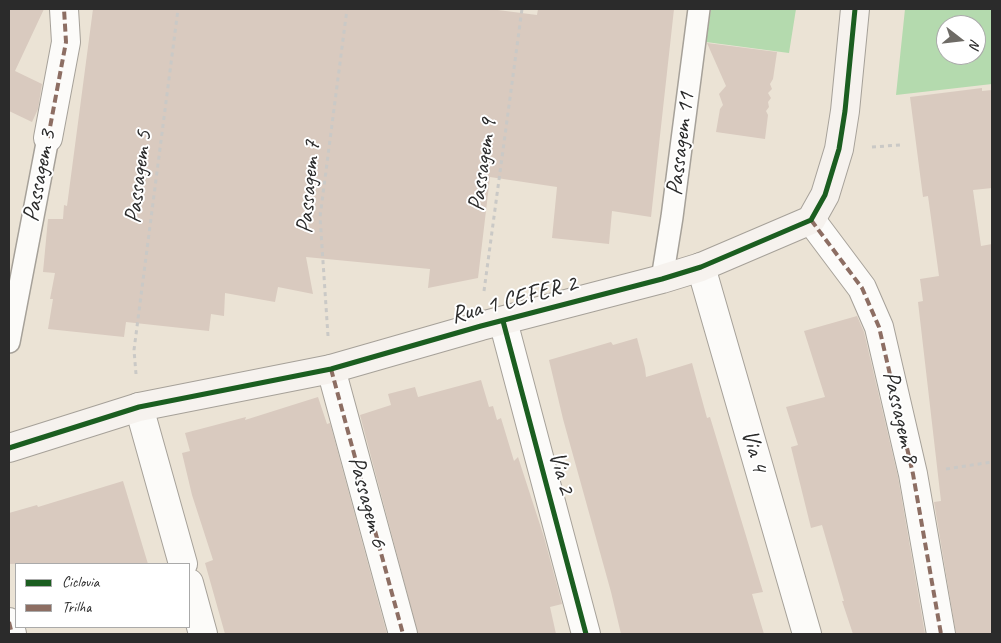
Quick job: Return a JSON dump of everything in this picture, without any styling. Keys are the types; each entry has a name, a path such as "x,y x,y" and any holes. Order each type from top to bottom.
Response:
{"street":[{"name":"Passagem 3","path":"48,138 66,42 64,9"},
{"path":"811,220 825,194 839,150 845,111 855,9"},
{"name":"Rua 1 CEFER 2","path":"9,448 139,406 331,369 492,323 662,279 701,267 811,220"},
{"name":"Passagem 8","path":"811,220 862,288 879,327 913,474 941,634"},
{"name":"Via 4","path":"701,267 807,634"},
{"name":"Via 2","path":"492,323 586,634"},
{"name":"Passagem 6","path":"331,369 403,634"},
{"path":"139,406 183,563"},
{"path":"190,587 203,634"},
{"path":"9,622 12,634"}],"lane":[{"name":"Passagem 11","path":"662,279 699,9"},
{"name":"Passagem 3","path":"9,342 48,138"}],"path":[{"path":"913,474 992,462"}],"green space":[{"path":"711,9 796,9 789,53 706,42"},
{"path":"905,9 992,9 992,84 896,95"}],"building":[{"path":"9,9 44,9 15,71 42,84 38,109 32,122 9,111"},
{"path":"93,9 490,9 537,15 538,9 674,9 651,217 612,211 609,244 552,238 557,187 490,177 478,278 428,288 430,269 306,257 313,294 278,287 275,302 225,293 224,316 211,314 209,331 126,322 124,337 48,329 53,299 50,299 55,273 43,272 48,219 63,219 64,205 67,206"},
{"path":"707,43 777,52 773,79 770,84 772,89 768,93 771,98 766,111 768,115 765,139 716,132 720,109 723,105 719,94 726,86"},
{"path":"982,88 982,91 992,90 992,188 973,190 981,246 992,244 992,634 956,634 934,502 941,501 918,302 923,301 920,279 939,276 928,196 923,197 910,97"},
{"path":"857,316 864,332 898,477 925,634 853,634 842,601 844,601 822,525 811,528 791,447 798,445 786,407 825,397 804,331"},
{"path":"637,338 646,377 692,363 707,418 710,417 763,592 752,594 764,634 621,634 549,360 611,342 613,345"},
{"path":"481,380 489,407 493,406 497,420 501,418 514,461 518,457 544,537 562,604 550,607 556,634 418,634 360,415 391,405 388,394 415,387 418,397"},
{"path":"318,397 327,424 330,423 387,634 225,634 205,563 213,560 192,495 182,453 190,451 185,433 246,417 245,420"},
{"path":"123,481 148,563 9,564 9,513 37,505 38,507"}],"marked path":[{"path":"48,138 66,42 64,9"},
{"path":"811,220 862,288 879,327 913,474 941,634"},
{"path":"331,369 403,634"},
{"path":"9,622 12,634"}],"cycle path":[{"path":"9,448 139,407 331,369 481,326 662,279 701,267 811,220 825,195 839,149 845,111 855,9"},
{"path":"503,321 586,634"}]}
